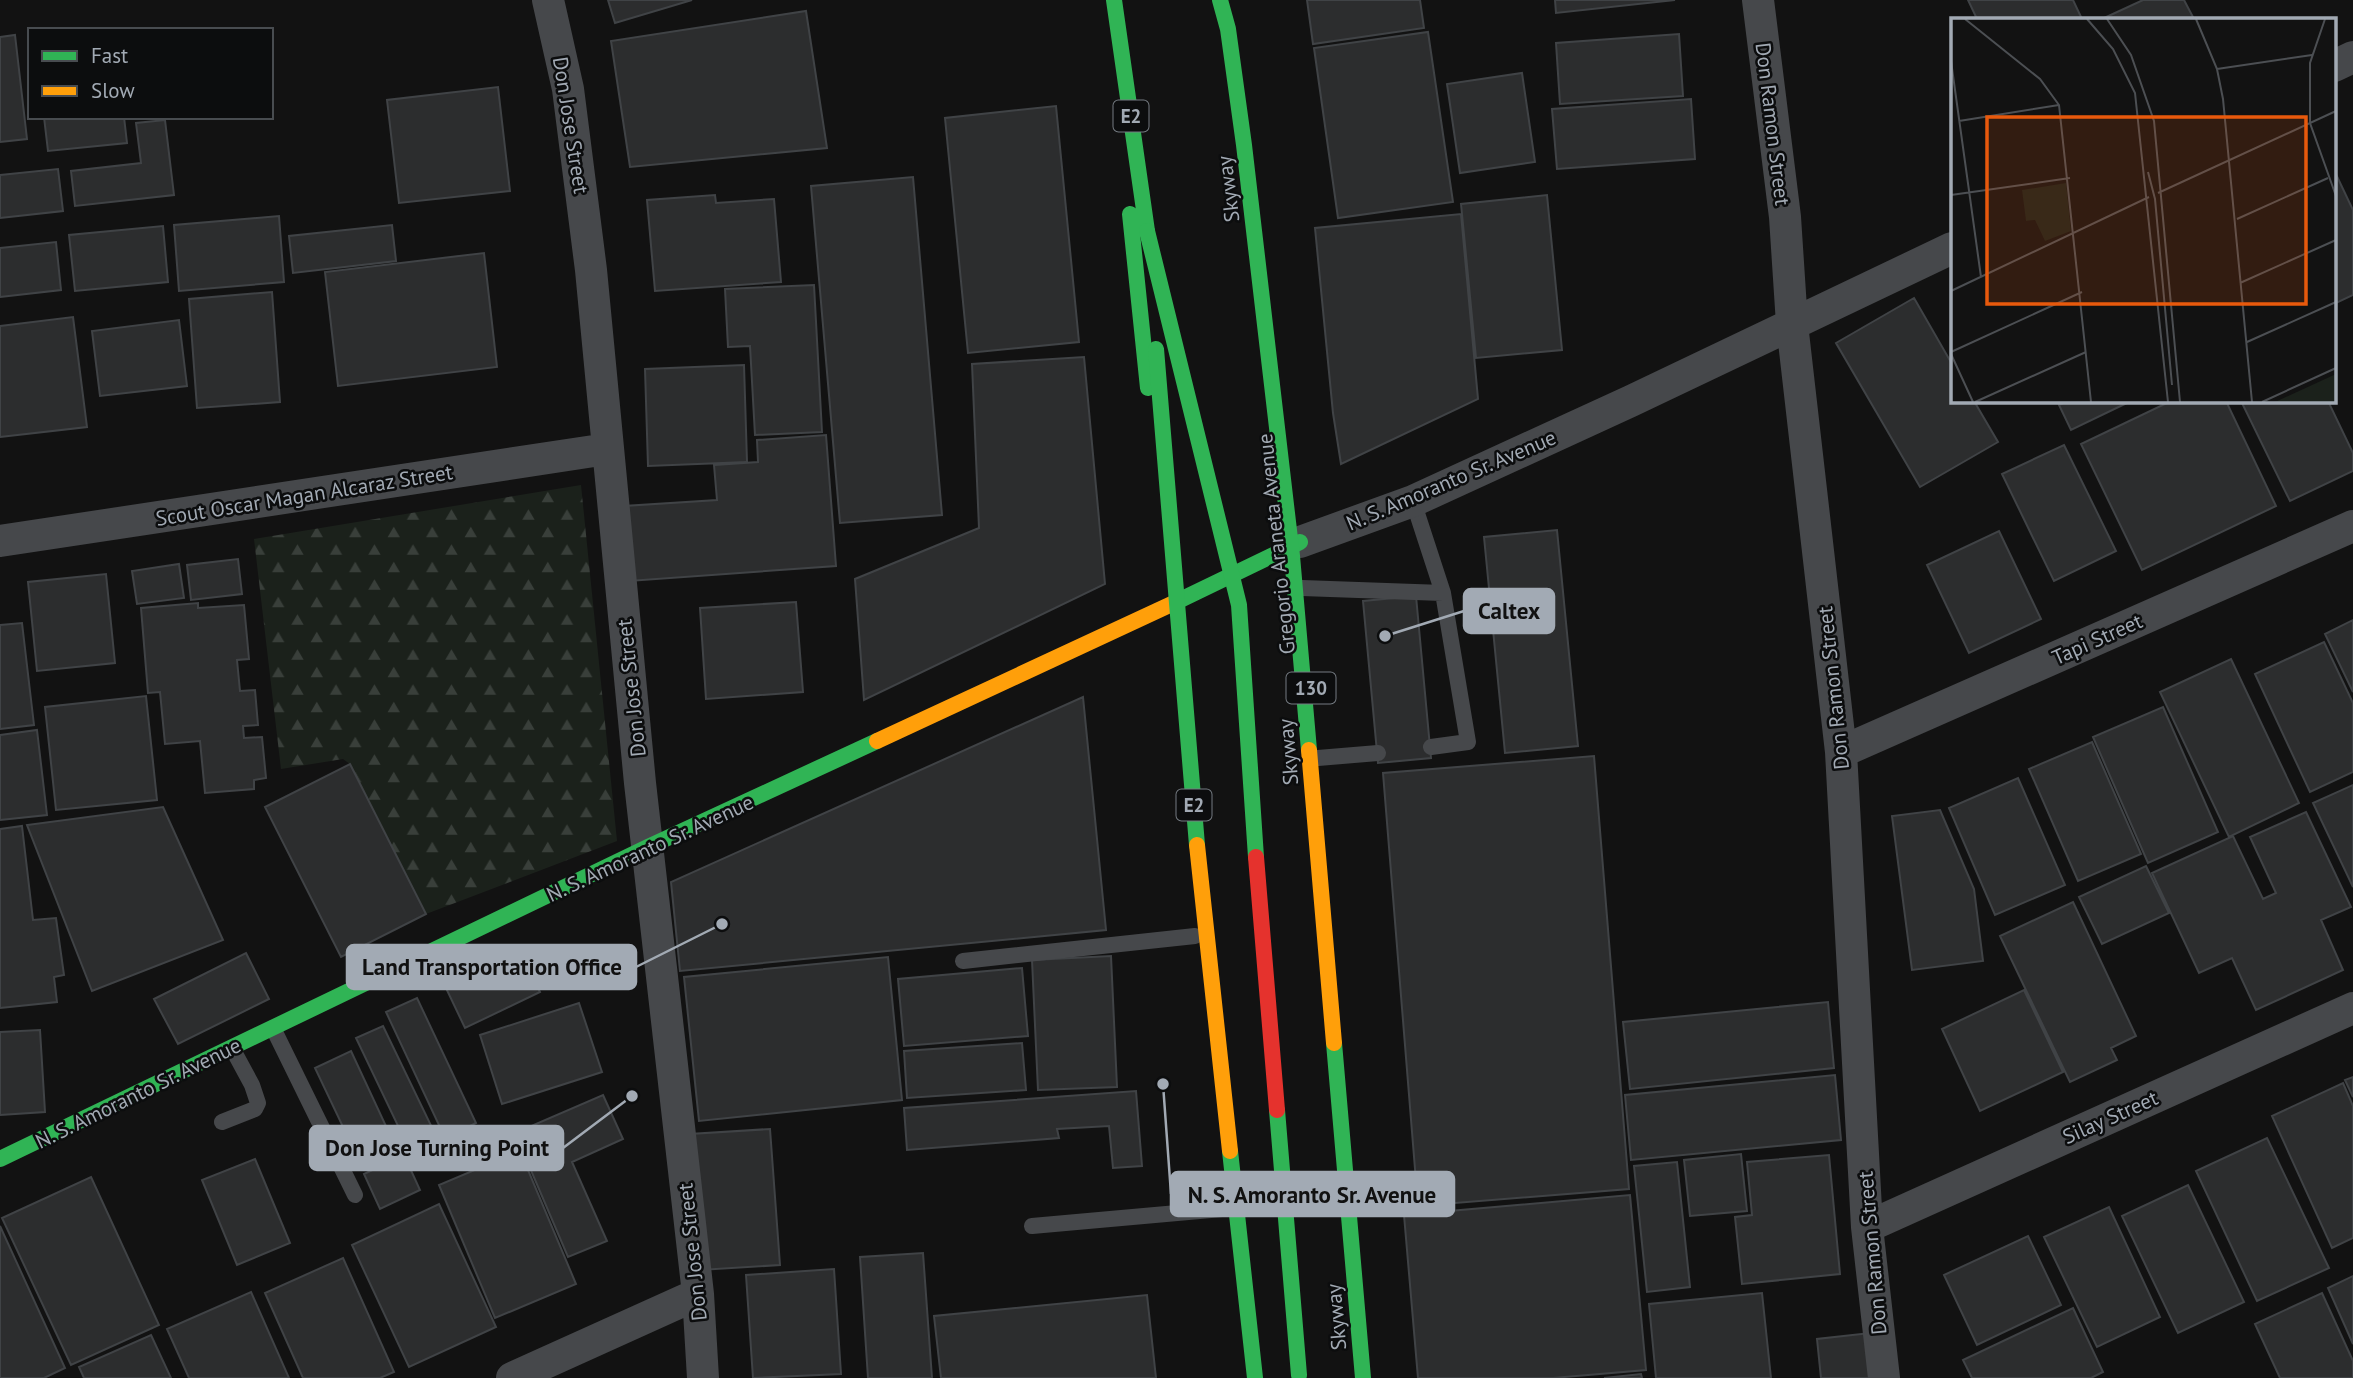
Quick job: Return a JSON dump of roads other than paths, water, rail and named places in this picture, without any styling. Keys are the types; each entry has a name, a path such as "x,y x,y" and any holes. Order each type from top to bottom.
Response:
{"main road":[{"path":"1108,0 1170,605 1195,936 1241,1378"},
{"name":"E2","path":"1114,0 1147,232 1199,864 1255,1378"},
{"name":"Skyway","path":"1220,0 1228,29 1244,145 1292,555 1363,1378"},
{"name":"Gregorio Araneta Avenue","path":"1230,0 1238,32 1300,542 1375,1378"},
{"path":"1147,232 1239,605 1258,881 1299,1378"},
{"name":"N. S. Amoranto Sr. Avenue","path":"0,1159 648,848 1203,590 1300,542"}],"street":[{"name":"Don Jose Street","path":"548,0 570,102 591,270 648,848 698,1294 703,1378"},
{"name":"Don Ramon Street","path":"1758,0 1785,217 1792,324 1841,752 1867,1227 1884,1378"},
{"path":"2336,65 2353,57"},
{"name":"N. S. Amoranto Sr. Avenue","path":"1300,542 1413,501 1951,248"},
{"name":"Scout Oscar Magan Alcaraz Street","path":"0,541 607,449"},
{"name":"Tapi Street","path":"1841,752 2353,526"},
{"name":"Silay Street","path":"1867,1227 2353,1008"},
{"path":"512,1378 698,1294"}],"lane":[{"path":"1413,501 1443,593 1468,742 1430,747"},
{"path":"1303,588 1443,593"},
{"path":"1318,758 1378,753"},
{"path":"963,961 1195,936"},
{"path":"272,1028 355,1195"},
{"path":"222,1122 255,1109 258,1103 252,1085 232,1048"},
{"path":"1032,1226 1222,1209"}],"place":[{"name":"Caltex","path":"1385,636"},
{"name":"Land Transportation Office","path":"722,924"},
{"name":"N. S. Amoranto Sr. Avenue","path":"1163,1084"},
{"name":"Don Jose Turning Point","path":"632,1096"}]}
